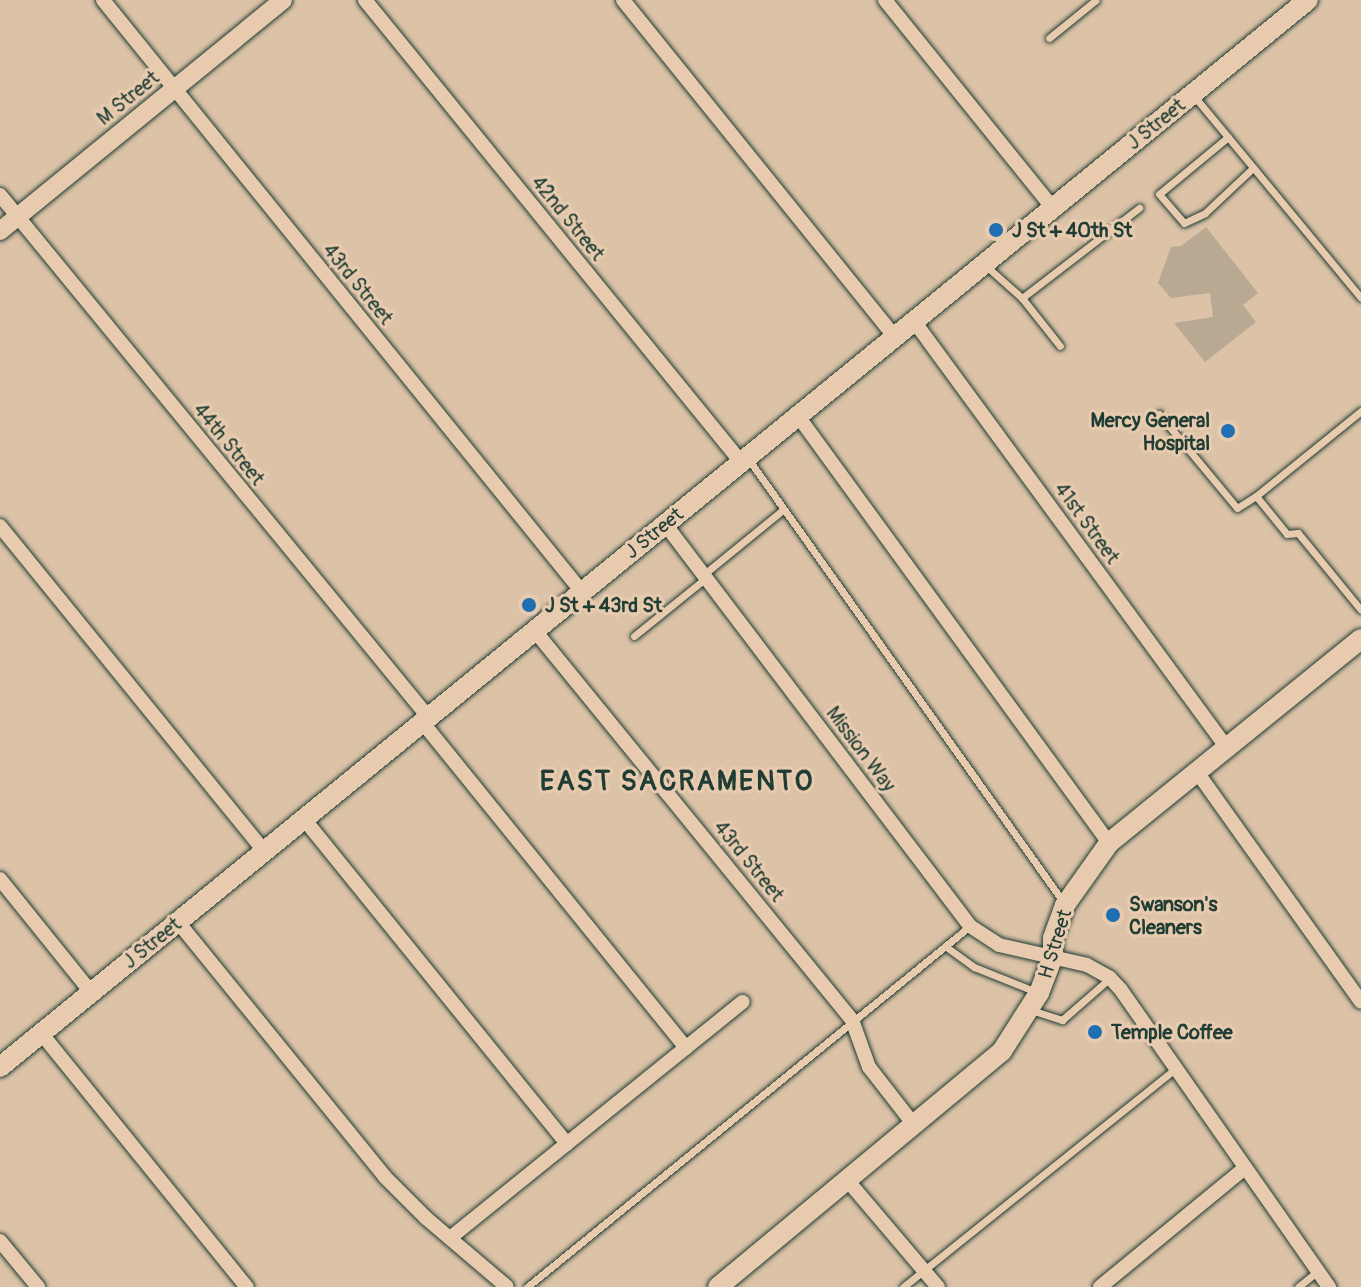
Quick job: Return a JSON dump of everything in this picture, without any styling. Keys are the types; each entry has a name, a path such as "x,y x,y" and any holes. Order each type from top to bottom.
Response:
{"main road":[{"name":"J Street","path":"0,1067 1308,0"},
{"name":"H Street","path":"718,1287 988,1066 1035,1002 1053,956 1053,938 1065,905 1109,843 1360,641"}],"street":[{"name":"43rd Street","path":"103,0 582,592"},
{"name":"M Street","path":"0,231 283,0"},
{"name":"42nd Street","path":"365,0 744,460"},
{"path":"623,0 895,337"},
{"path":"885,0 1053,208"},
{"name":"44th Street","path":"0,195 426,720 686,1048"},
{"name":"41st Street","path":"914,321 1227,748"},
{"path":"798,416 1109,843"},
{"name":"Mission Way","path":"665,524 970,926 999,945 1053,956"},
{"path":"0,526 264,851"},
{"name":"43rd Street","path":"535,631 852,1020 869,1067 915,1126"},
{"path":"1197,772 1361,1002"},
{"path":"304,819 567,1144"},
{"path":"0,879 91,992"},
{"path":"178,922 385,1177 507,1287"},
{"path":"1053,956 1087,965 1110,978 1329,1287"},
{"path":"450,1238 743,1002"},
{"path":"41,1033 247,1287"},
{"path":"1100,1287 1245,1168"},
{"path":"848,1181 938,1287"},
{"path":"0,1241 38,1287"}],"lane":[{"path":"1049,38 1096,0"},
{"path":"1192,94 1361,298"},
{"path":"1228,137 1159,194 1184,223 1205,213 1253,168"},
{"path":"1022,298 1139,208"},
{"path":"984,264 1022,298 1060,346"},
{"path":"1159,414 1237,508 1361,411"},
{"path":"744,460 784,509 1065,905"},
{"path":"1256,496 1287,534 1298,533 1361,610"},
{"path":"634,636 784,509"},
{"path":"527,1287 970,926"},
{"path":"945,946 1062,1020 1110,978"},
{"path":"903,1287 1175,1069"},
{"path":"1298,1287 1318,1271"}],"shaded area":[{"path":"1206,227 1258,293 1243,305 1256,322 1205,362 1174,323 1213,317 1210,293 1171,298 1158,283 1171,247 1181,246"}],"place":[{"name":"J St + 40th St","path":"996,230"},
{"name":"Mercy General Hospital","path":"1228,431"},
{"name":"J St + 43rd St","path":"529,605"},
{"name":"Swanson's Cleaners","path":"1113,915"},
{"name":"Temple Coffee","path":"1095,1032"}],"district":[{"name":"EAST SACRAMENTO","path":"677,782"}]}
